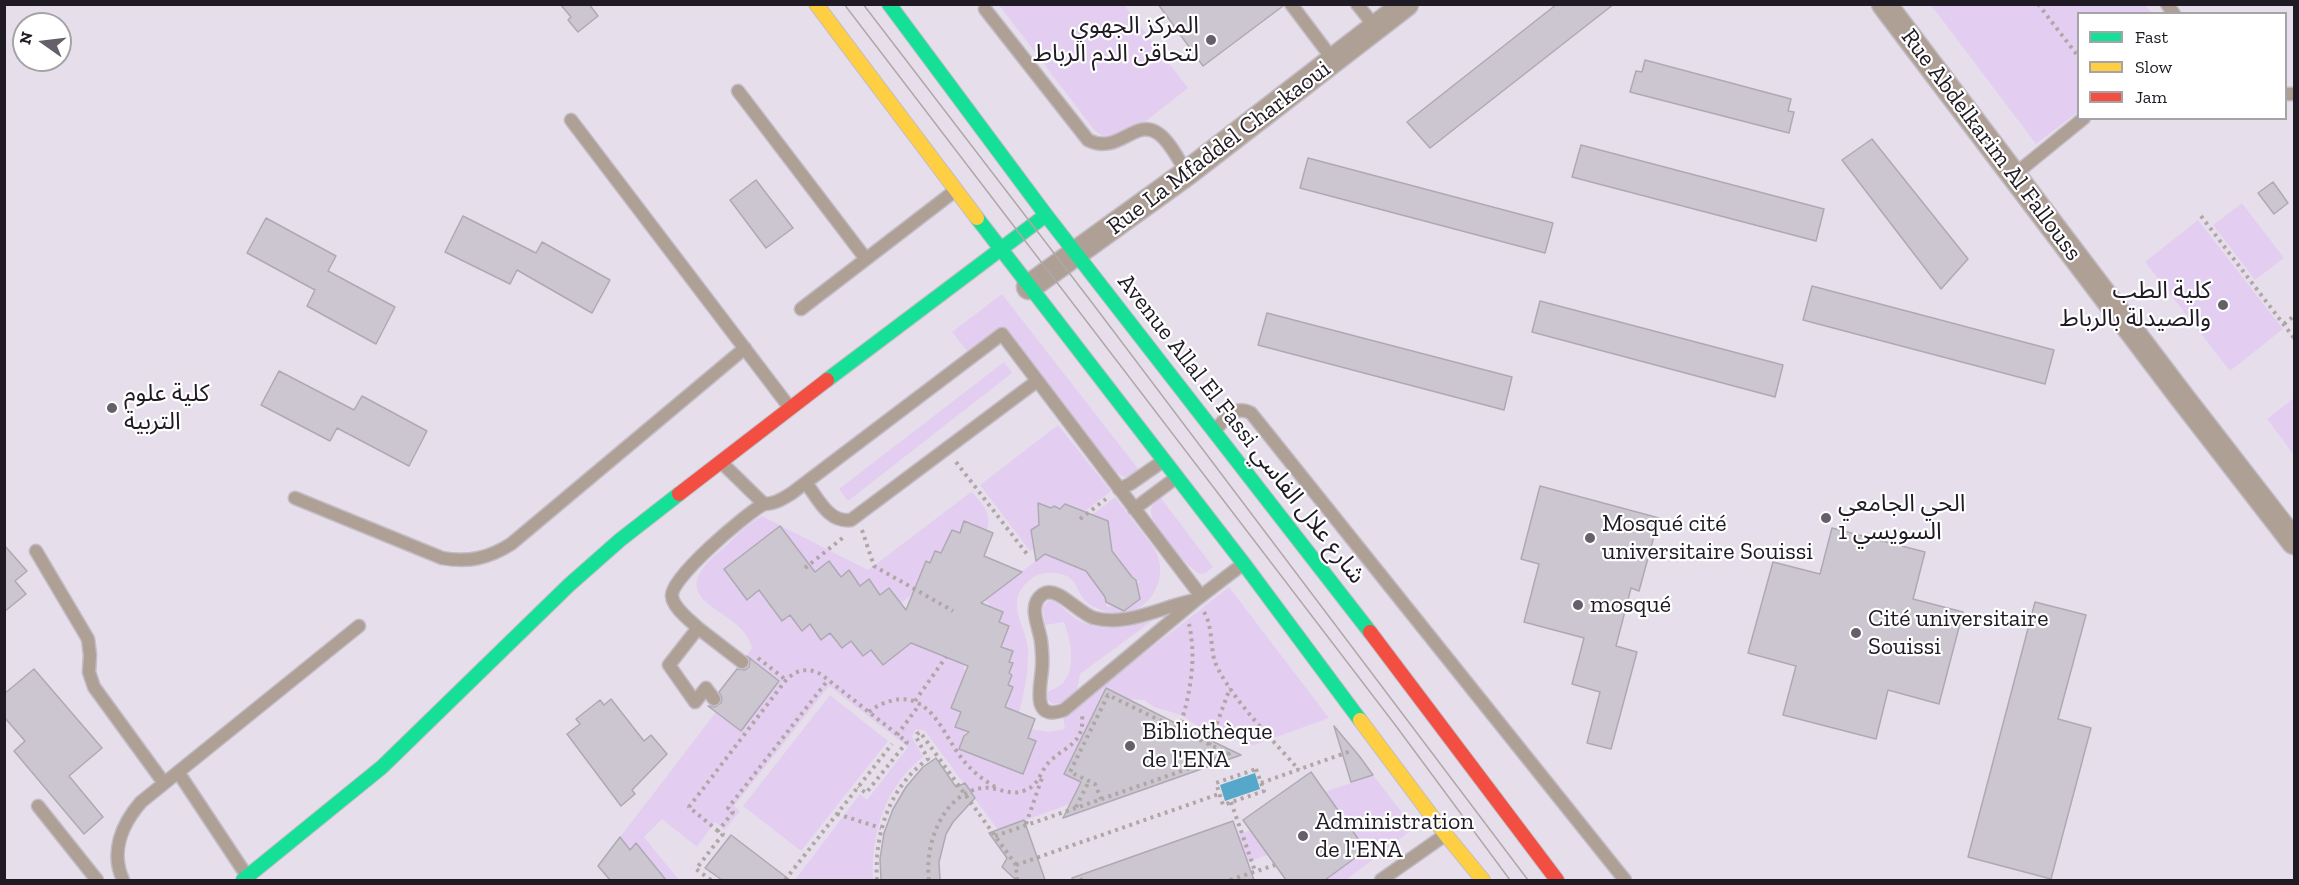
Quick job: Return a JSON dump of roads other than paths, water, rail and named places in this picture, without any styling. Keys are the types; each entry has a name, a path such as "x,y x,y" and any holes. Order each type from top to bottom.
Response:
{"street":[{"path":"816,4 1029,287 1244,564 1446,835 1483,880"},
{"name":"Avenue Allal El Fassi شارع علال الفاسي","path":"890,4 1046,215 1358,616 1557,880"},
{"name":"Rue La Mfaddel Charkaoui","path":"1029,287 1187,173 1406,4"},
{"name":"Rue Abdelkarim Al Fallouss","path":"1884,4 2181,396 2295,542"},
{"path":"245,879 382,767 561,593 620,540 1046,215"}],"lane":[{"path":"1291,4 1334,61"},
{"path":"1357,4 1376,28"},
{"path":"985,9 1088,140 1105,146 1134,132 1150,130 1164,139 1187,173"},
{"path":"738,90 866,259"},
{"path":"571,120 791,409"},
{"path":"2014,175 2082,120"},
{"path":"801,309 957,189"},
{"path":"740,661 698,628 675,604 672,595 674,586 699,557 764,504 776,502 806,483 1002,334 1199,598"},
{"path":"295,498 442,558 456,561 485,557 511,544 745,348"},
{"path":"806,483 831,516 844,521 858,521 946,449 1037,381"},
{"path":"1214,432 1233,412 1242,410 1251,413 1625,880"},
{"path":"1119,489 1164,460"},
{"path":"721,463 764,504"},
{"path":"1134,509 1177,477"},
{"path":"36,551 88,639 89,672 94,687 164,783"},
{"path":"1199,598 1129,619 1113,620 1094,618 1080,612 1063,596 1055,593 1047,592 1040,596 1035,605 1035,617 1043,654 1039,702 1044,709 1058,712 1064,710 1199,598 1244,564"},
{"path":"123,880 117,860 123,828 130,814 141,802 359,626"},
{"path":"698,628 669,665 695,702 706,688 714,699"},
{"path":"178,772 245,879"},
{"path":"38,806 97,880"},
{"path":"1381,880 1446,835"}],"water":[{"path":"1255,773 1260,789 1225,801 1220,785"}],"tram line":[{"path":"844,4 1396,726 1510,880"},
{"path":"863,4 1093,304 1528,880"}],"place":[{"name":"المركز الجهوي لتحاقن الدم الرباط","path":"1211,40"},
{"name":"كلية الطب والصيدلة بالرباط","path":"2223,305"},
{"name":"كلية علوم التربية","path":"112,408"},
{"name":"الحي الجامعي السويسي 1","path":"1826,518"},
{"name":"Mosqué cité universitaire Souissi","path":"1590,538"},
{"name":"mosqué","path":"1578,605"},
{"name":"Cité universitaire Souissi","path":"1856,633"},
{"name":"Bibliothèque de l'ENA","path":"1130,746"},
{"name":"Administration de l'ENA","path":"1303,836"}]}
